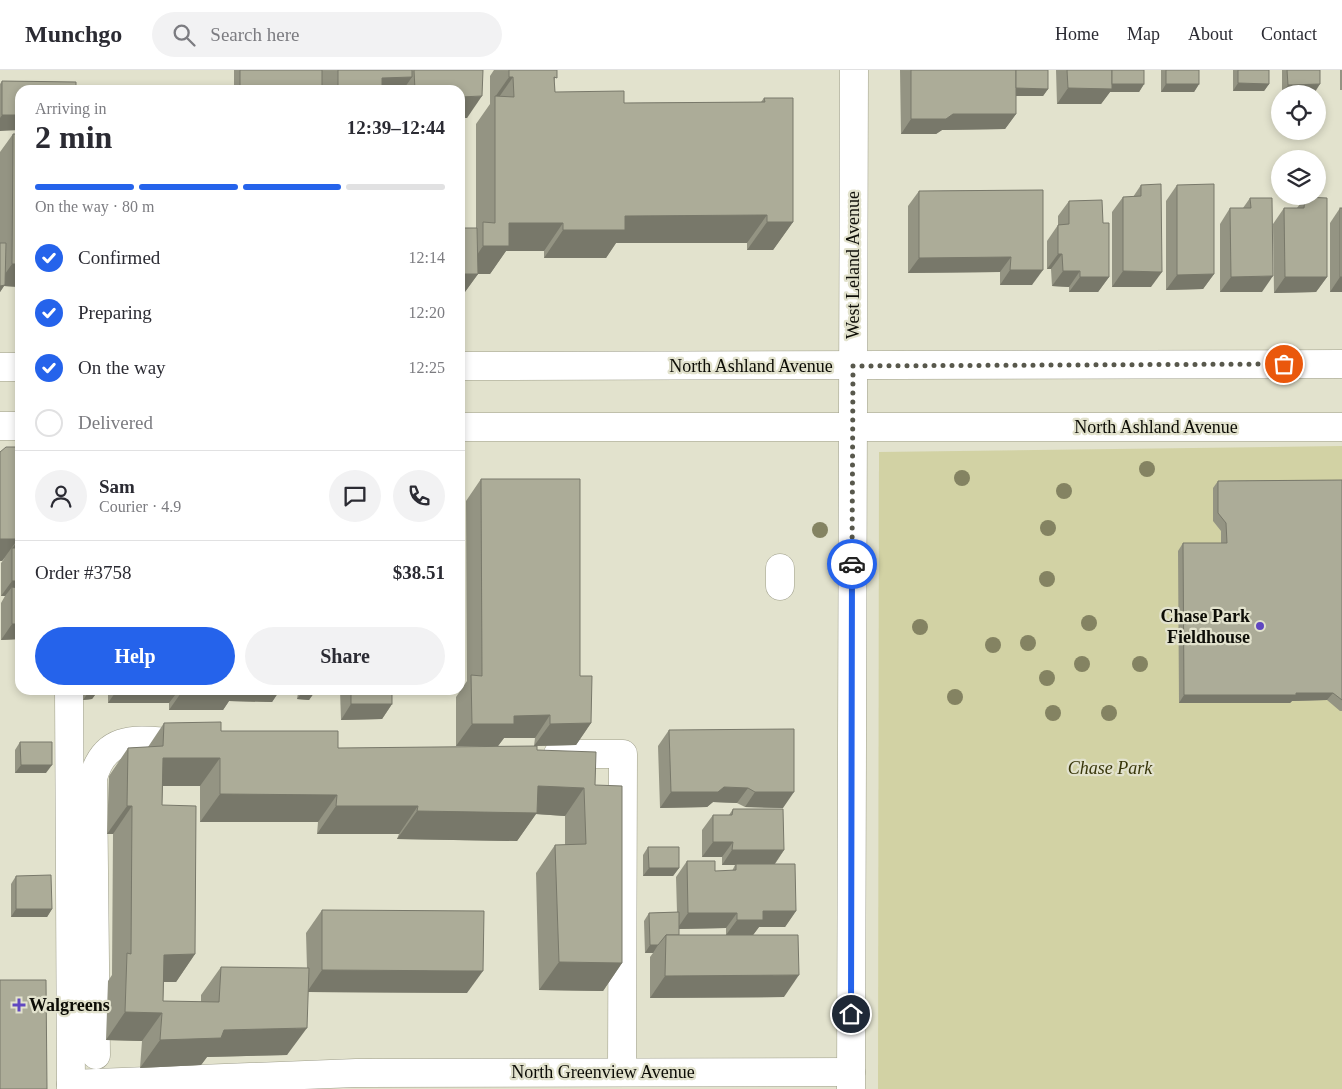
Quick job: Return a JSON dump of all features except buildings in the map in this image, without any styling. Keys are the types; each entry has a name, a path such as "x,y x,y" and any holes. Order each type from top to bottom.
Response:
{"main road":[{"name":"West Leland Avenue","path":"851,1081 854,70"},
{"name":"North Ashland Avenue","path":"465,366 1342,364"},
{"path":"0,367 15,367"},
{"path":"0,426 15,426"},
{"name":"North Ashland Avenue","path":"465,427 1342,427"},
{"path":"70,695 71,1087"},
{"path":"96,1055 93,778 98,760 110,747 123,742 208,743"},
{"path":"534,754 623,754 622,1072"},
{"name":"North Greenview Avenue","path":"71,1087 356,1072 452,1081 622,1072 851,1081"}],"green space":[{"name":"Chase Park","path":"1342,446 1342,1089 878,1089 879,452"}],"way so far":[{"path":"852,564 853,366 1284,364"}],"place":[{"name":"Chase Park Fieldhouse","path":"1260,626"},
{"name":"Walgreens","path":"19,1005"}],"route":[{"path":"851,1014 852,564"}]}
